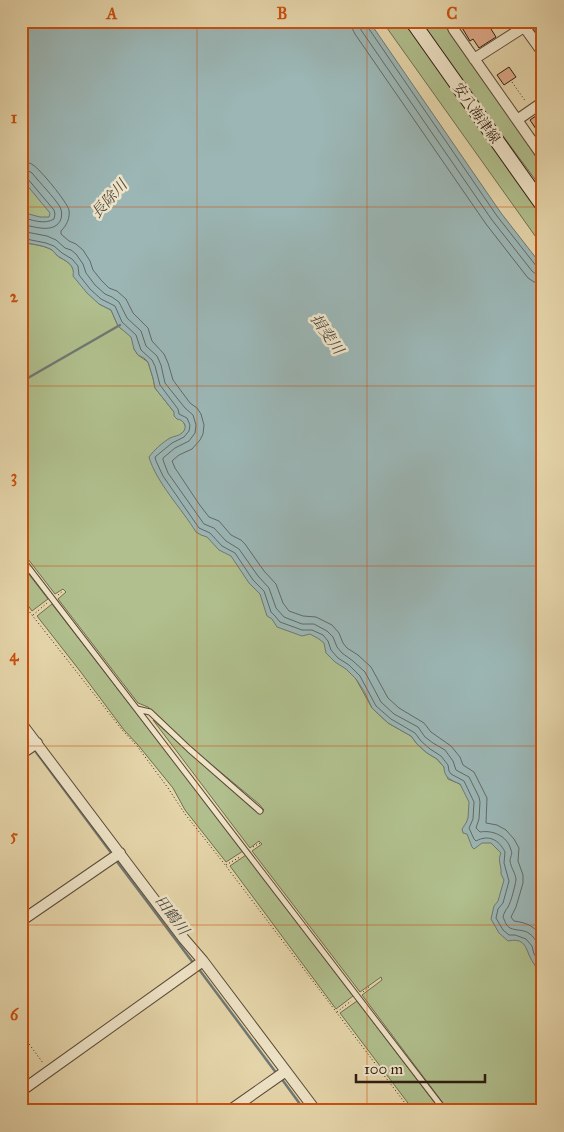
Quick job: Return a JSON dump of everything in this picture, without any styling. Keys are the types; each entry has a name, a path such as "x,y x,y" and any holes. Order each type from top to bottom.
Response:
{"main road":[{"name":"安八海津線","path":"413,22 543,206"}],"street":[{"path":"450,21 454,30 543,157"},
{"path":"474,59 522,24 539,39 543,53"},
{"path":"517,120 543,102"},
{"path":"21,723 30,748 119,853 316,1111"},
{"path":"21,921 119,853"},
{"path":"21,1091 202,962"},
{"path":"229,1111 285,1072"}],"lane":[{"path":"21,558 445,1111"},
{"path":"136,708 150,712 260,811"}],"path":[{"path":"512,82 532,110"},
{"path":"21,601 142,753 185,814 411,1111"},
{"path":"21,1033 49,1072"}],"green space":[{"path":"382,21 406,21 543,214 543,247"},
{"path":"422,21 448,21 543,161 543,190 428,35"},
{"path":"21,169 62,226 21,215"},
{"path":"21,242 52,250 58,257 71,265 74,272 99,304 111,310 118,326 132,337 134,349 138,355 148,362 155,388 183,421 206,471 346,669 356,679 372,708 388,723 411,736 427,753 437,759 444,767 448,779 460,784 495,836 543,960 543,1111 449,1111 362,995 382,980 381,977 360,992 252,851 262,844 259,841 250,848 153,720 259,813 264,810 188,745 148,707 138,703 58,599 66,592 63,589 55,594 21,550"},
{"path":"21,564 48,599 32,611 21,596"},
{"path":"52,604 243,851 226,862 185,810 173,788 124,730 37,616"},
{"path":"246,855 353,996 336,1009 230,866"},
{"path":"357,1001 441,1111 414,1111 340,1013"}],"water":[{"path":"21,21 369,21 501,213 543,267 543,976 524,945 517,940 508,941 499,933 491,919 504,880 501,874 501,853 491,843 482,843 474,849 467,834 463,833 462,829 468,818 469,802 460,784 449,778 445,774 444,767 437,759 427,753 411,736 388,723 372,708 356,679 326,653 324,643 310,634 302,636 277,627 272,619 267,616 260,594 249,583 231,556 219,550 207,537 196,532 163,486 149,457 164,442 182,433 185,427 182,421 174,416 174,412 155,388 148,362 138,355 134,349 131,337 118,326 111,310 99,304 73,276 72,267 68,263 49,248 21,242 21,212 40,217 49,217 50,213 21,178"}],"building":[{"path":"458,21 486,21 496,37 479,48 473,39 470,41"},
{"path":"509,67 516,77 504,85 497,75"},
{"path":"543,111 543,128 538,132 530,120"}],"waterway":[{"path":"527,21 537,35 543,32"},
{"path":"21,382 120,325"},
{"name":"田鶴川","path":"21,733 30,744"},
{"name":"田鶴川","path":"33,748 112,854"},
{"name":"田鶴川","path":"115,859 194,964"},
{"name":"田鶴川","path":"198,968 277,1074"},
{"name":"田鶴川","path":"281,1078 305,1111"}],"water label":[{"name":"長除川","path":"109,199"},
{"name":"揖斐川","path":"327,334"}]}
